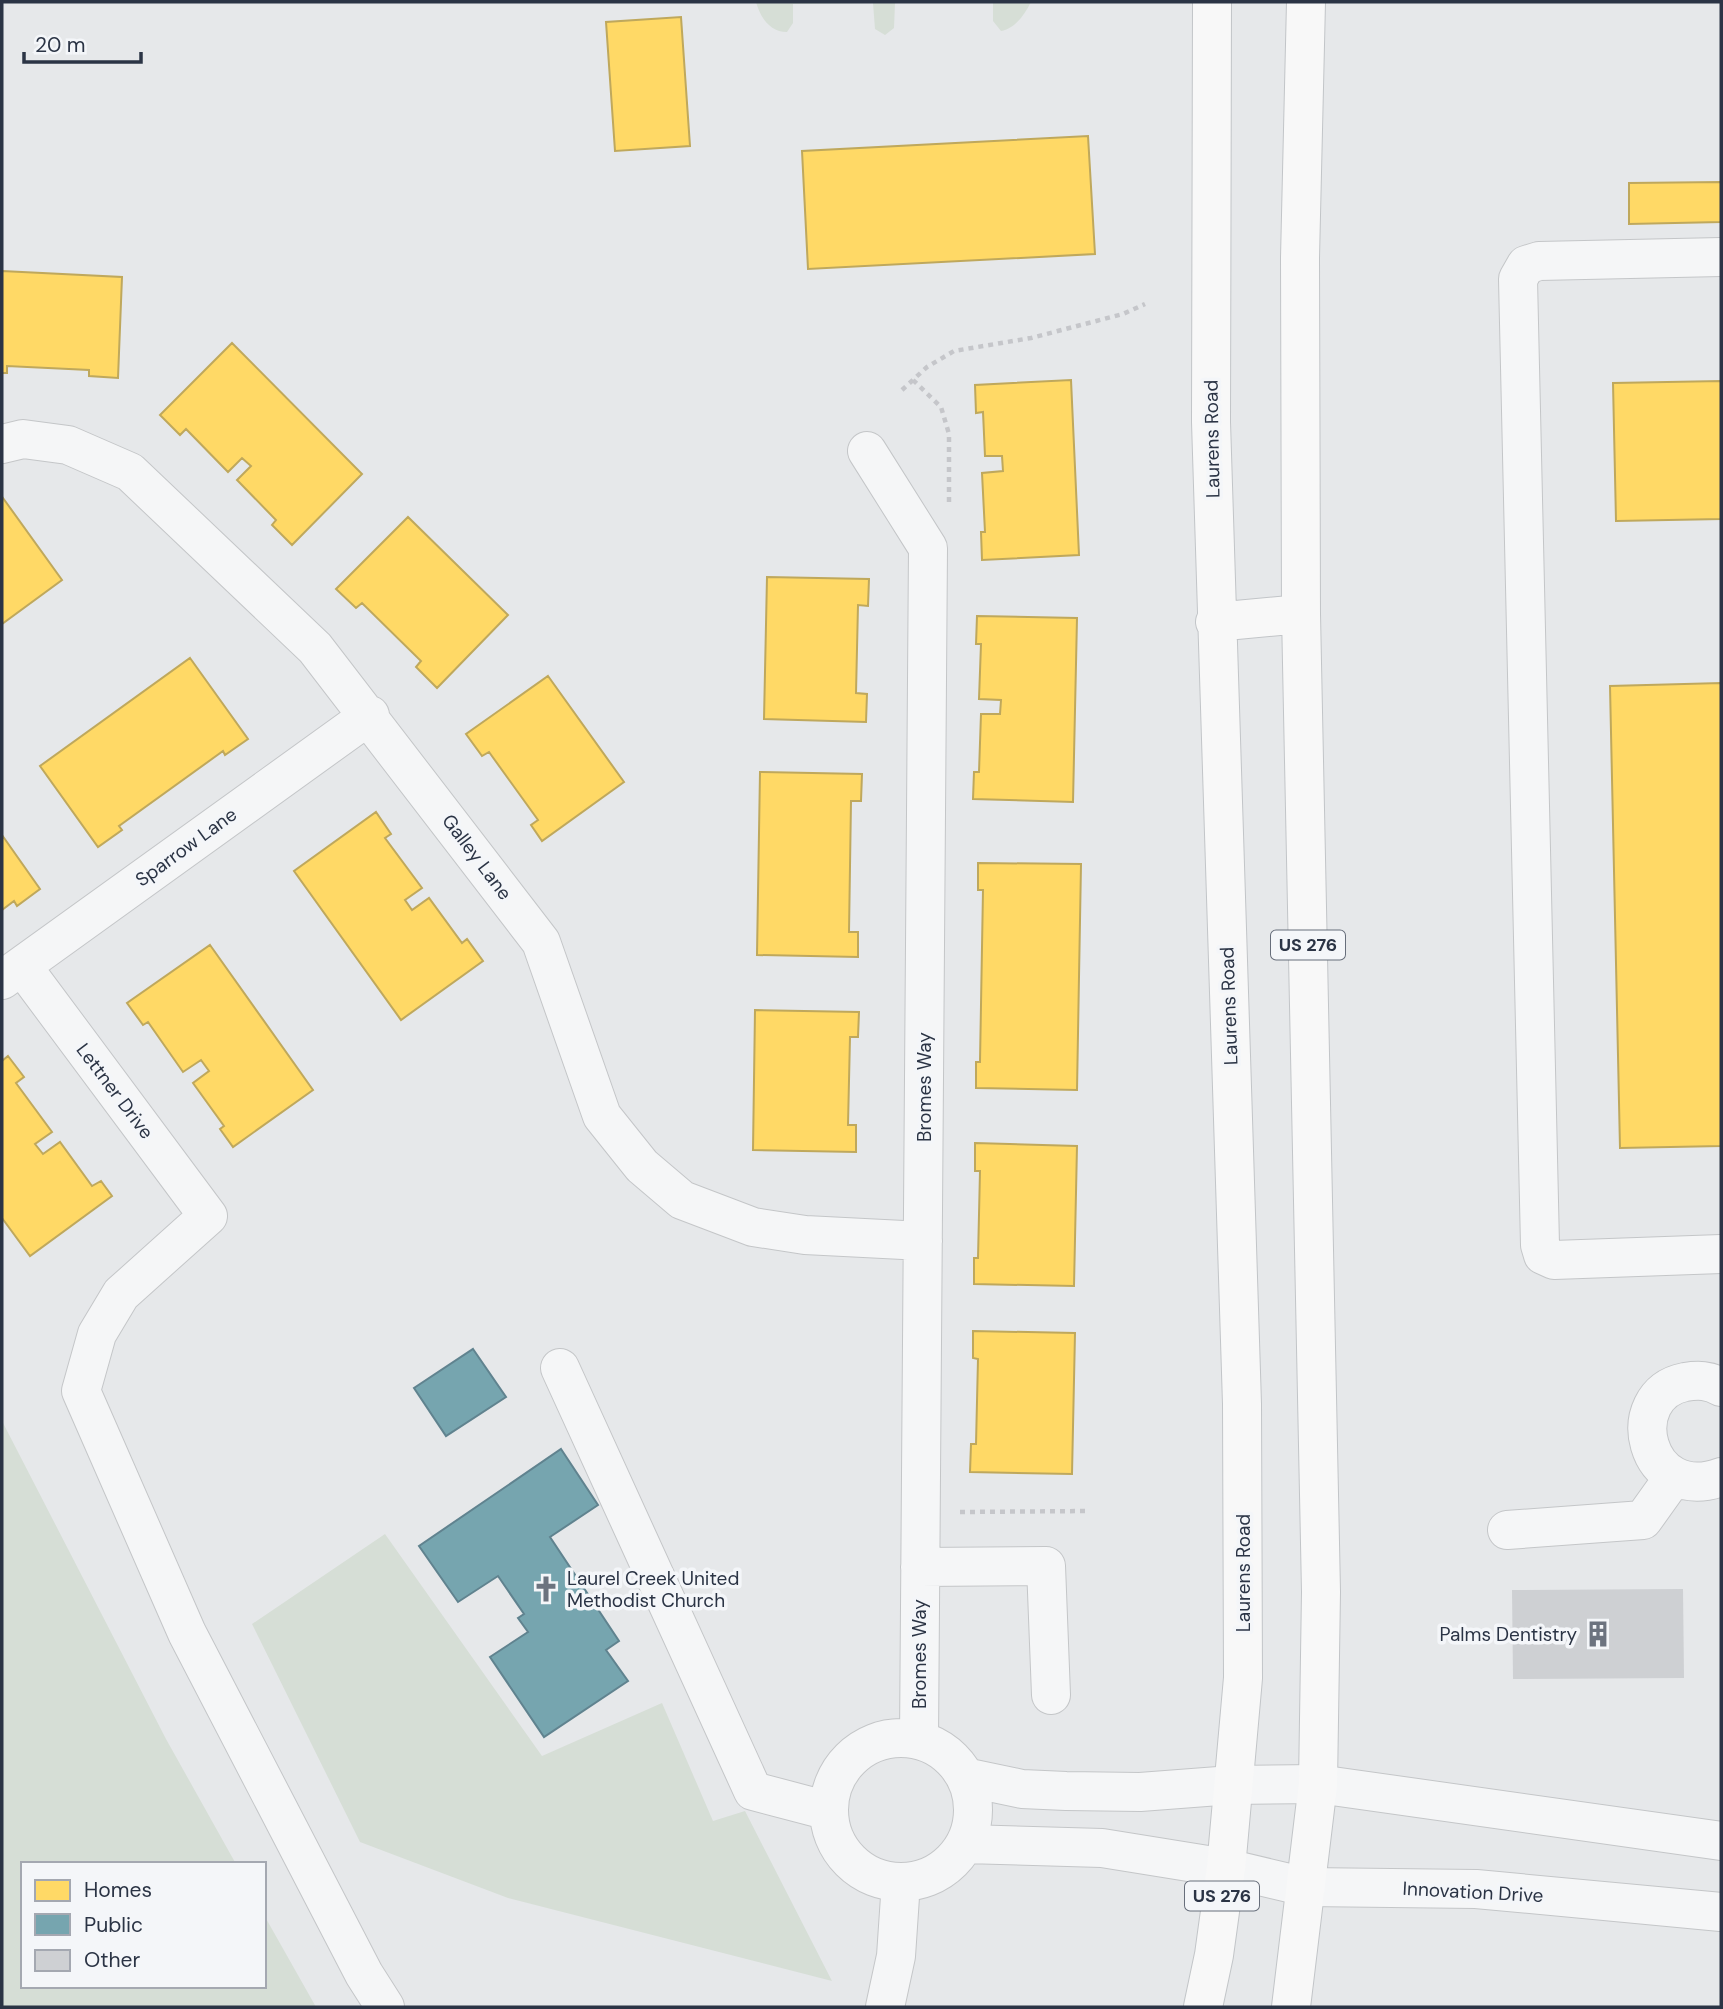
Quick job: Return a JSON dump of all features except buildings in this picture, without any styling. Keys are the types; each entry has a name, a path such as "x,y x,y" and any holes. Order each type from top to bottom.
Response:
{"main road":[{"name":"Laurens Road","path":"1203,2007 1214,1955 1226,1868 1243,1678 1242,1404 1210,408 1212,2"},
{"name":"US 276","path":"1291,2007 1318,1784 1321,1592 1301,614 1300,258 1306,2"},
{"path":"1215,622 1301,614"}],"street":[{"path":"1721,257 1539,261 1526,265 1518,279 1539,1245 1543,1255 1554,1260 1721,1254"},
{"name":"Galley Lane","path":"2,444 23,439 68,445 130,472 315,648 370,715 541,942 602,1115 642,1166 682,1200 753,1227 806,1235 923,1241"},
{"name":"Bromes Way","path":"867,451 928,548 919,1740"},
{"name":"Sparrow Lane","path":"12,973 370,715"},
{"name":"Lettner Drive","path":"12,973 208,1216 121,1294 97,1334 81,1391 187,1633 364,1974 385,2007"},
{"path":"560,1368 753,1791 829,1811"},
{"path":"1721,1387 1696,1380 1679,1383 1665,1391 1653,1404 1647,1420 1648,1442 1658,1461 1673,1478 1689,1483 1706,1482 1721,1477"},
{"path":"1507,1530 1643,1520 1673,1478"},
{"path":"920,1567 1046,1566 1051,1695"},
{"path":"900,1738 919,1740 951,1759 965,1777 972,1799 972,1821 965,1843 952,1862 933,1875 901,1882 867,1874 849,1861 831,1829 829,1811 838,1775 863,1748 900,1738"},
{"path":"965,1777 1022,1788 1066,1791 1140,1792 1232,1784 1318,1784 1721,1841"},
{"name":"Innovation Drive","path":"965,1843 1102,1848 1226,1868 1306,1887 1476,1889 1721,1912"},
{"path":"885,2007 896,1956 901,1882"}],"path":[{"path":"902,390 927,367 954,351 1031,338 1123,314 1145,304"}],"shaded area":[{"path":"756,2 946,2 895,3 894,28 885,35 875,29 873,3 793,4 793,23 787,32 767,23"},
{"path":"993,2 1031,2 1015,24 1001,31 993,21"},
{"path":"2,1421 166,1739 235,1862 21,1862 21,1988 266,1988 266,1919 316,2007 2,2007"},
{"path":"385,1534 542,1756 662,1703 713,1821 745,1811 832,1981 508,1898 360,1842 252,1624"}],"place":[{"name":"Laurel Creek United Methodist Church","path":"546,1589"},
{"name":"Palms Dentistry","path":"1598,1634"}]}
